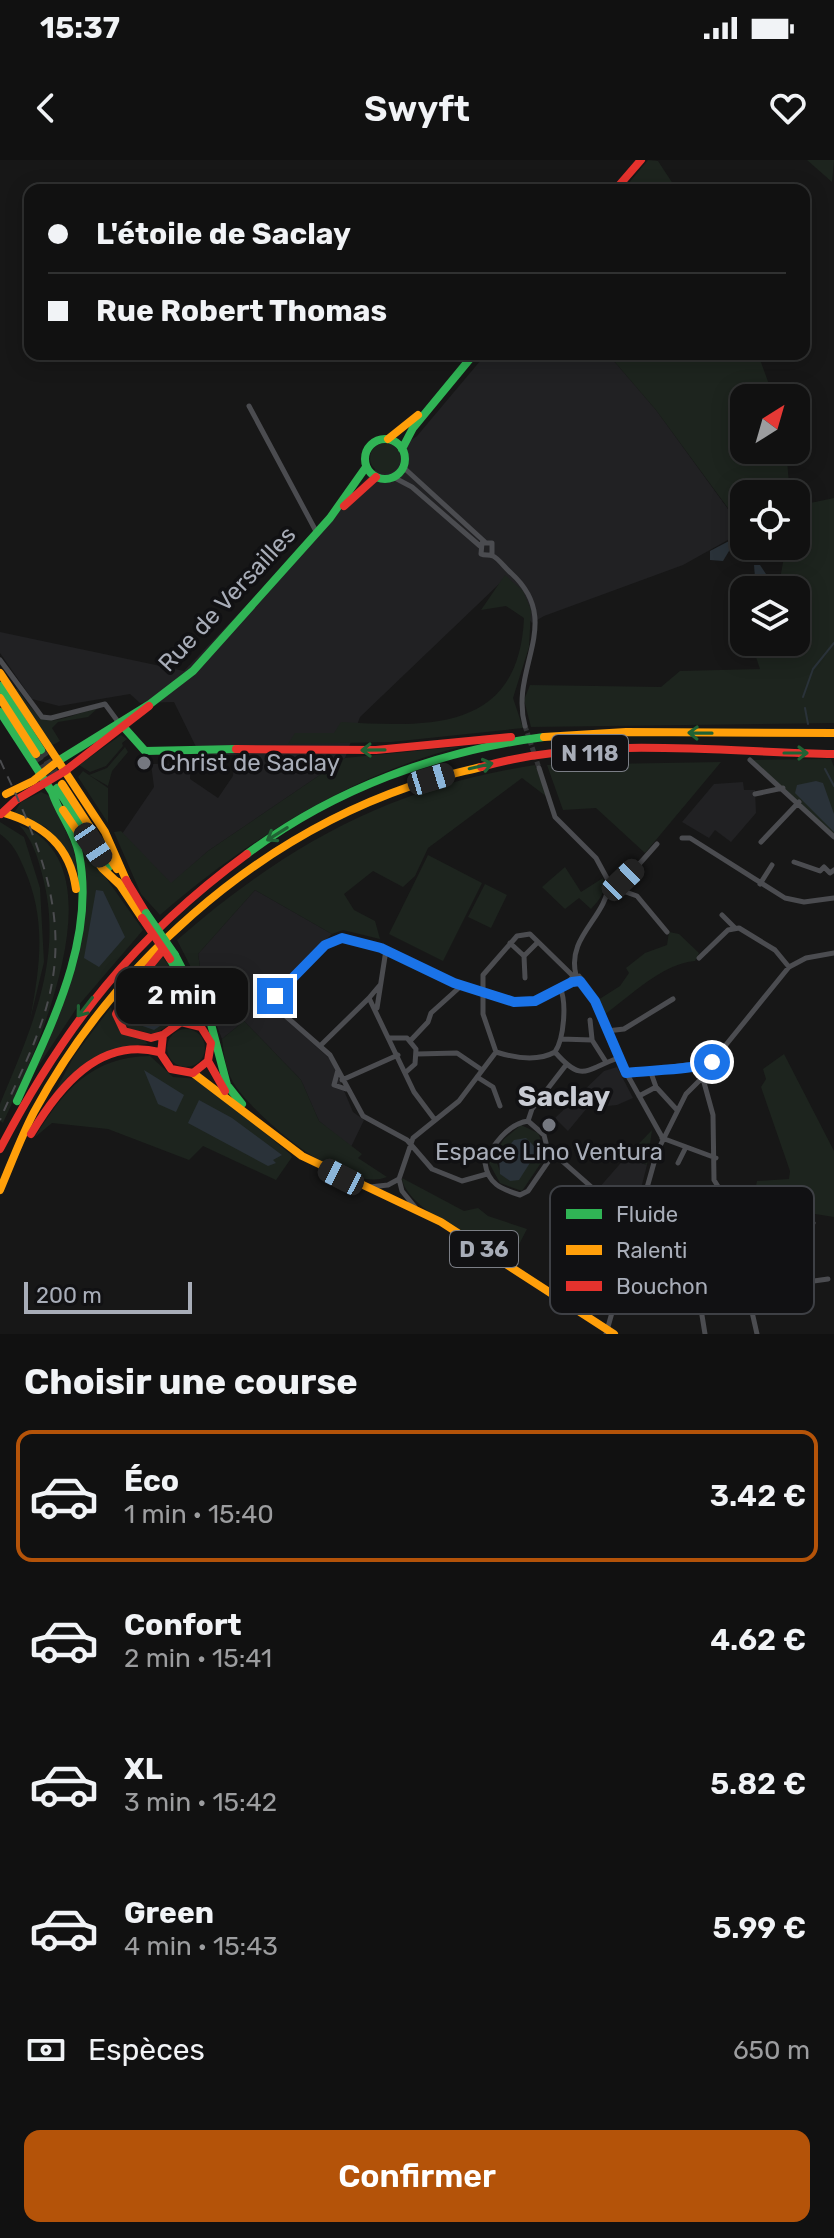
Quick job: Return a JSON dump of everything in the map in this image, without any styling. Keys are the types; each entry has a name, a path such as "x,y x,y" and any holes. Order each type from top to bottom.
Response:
{"main road":[{"path":"620,184 641,160"},
{"path":"431,403 388,439 369,446 365,456 366,467 376,477 393,477 403,467 402,449 413,428 469,360"},
{"path":"388,439 402,449"},
{"name":"Rue de Versailles","path":"43,778 65,771 210,654 330,518 366,467"},
{"name":"Rue de Versailles","path":"330,518 376,477"},
{"path":"0,673 105,832 124,884 144,916 172,957 187,990 188,1002 181,1022 162,1035 151,1038 124,1031 116,1014 173,934"},
{"path":"0,686 38,752 0,698"},
{"path":"0,712 43,778 57,788 92,855 124,884"},
{"path":"122,725 145,751 376,750 522,736 534,739"},
{"name":"Rue de Versailles","path":"43,778 58,761 122,725"},
{"name":"N 118","path":"0,1149 55,1047 108,978 177,908 235,862 314,813 389,776 462,752 534,739 612,734 834,733"},
{"name":"N 118","path":"1,1188 16,1147 73,1050 122,985 222,891 299,840 375,800 449,774 493,763 573,754 834,754"},
{"path":"3,793 14,792 43,778"},
{"path":"43,778 2,813 42,826 57,839 70,859 76,888 74,953"},
{"path":"10,1127 9,1119 65,987 74,953 81,902 80,861 57,788"},
{"path":"3,793 12,802"},
{"path":"172,957 184,968 198,991 216,1036 226,1085 264,1128"},
{"path":"162,1035 159,1052 168,1068 175,1072 193,1073 208,1061 211,1043 201,1027 195,993 184,968"},
{"path":"181,1022 201,1027"},
{"path":"1,1188 8,1181 48,1106 76,1075 117,1052 146,1048 159,1052"},
{"name":"D 36","path":"208,1061 221,1087 241,1109"},
{"name":"D 36","path":"193,1073 302,1156 470,1240 550,1294"},
{"name":"D 36","path":"581,1314 609,1333"}],"street":[{"path":"249,406 317,533"},
{"path":"403,467 482,544 483,555 492,555 522,583 535,610 536,633 520,694 525,726"},
{"path":"393,477 412,487 482,544 494,546 492,555"},
{"path":"0,660 42,717 51,718 105,704 122,725"},
{"path":"750,760 834,837"},
{"path":"539,768 555,817 596,858 609,886 640,898 667,932"},
{"path":"755,794 783,788"},
{"path":"761,842 799,802"},
{"path":"682,838 690,838 760,884 798,901 834,898"},
{"path":"617,889 657,844"},
{"path":"794,862 820,871 824,867 830,873 834,870"},
{"path":"760,884 772,865"},
{"path":"575,979 575,950 609,886"},
{"path":"722,915 735,928 775,950 789,967"},
{"path":"699,958 725,932 735,928"},
{"path":"496,1052 488,1037 481,993 485,969 524,933 538,942 595,1001 618,1058 647,1105 662,1138 716,1158"},
{"path":"487,1174 459,1180 429,1167 411,1144 363,1116 338,1070 320,1046 281,1012 275,996 319,950 335,939 349,939 386,950 461,986 520,1002 541,999 575,979"},
{"path":"524,956 538,942"},
{"path":"510,943 524,956 525,978"},
{"path":"377,1009 386,950"},
{"path":"626,1073 687,1065 700,1068 712,1062 789,967 806,958 834,953"},
{"path":"320,1046 380,985"},
{"path":"411,1040 428,1022 431,1013 461,986"},
{"path":"496,1052 541,1057 555,1052 561,1039 564,999 560,988"},
{"path":"369,998 417,1097 435,1120"},
{"path":"607,1031 624,1029 673,999"},
{"path":"590,1020 592,1040 606,1063"},
{"path":"390,1038 402,1036 411,1040 417,1054 415,1064 406,1072"},
{"path":"561,1039 592,1040"},
{"path":"421,1213 405,1197 399,1179 411,1144 416,1135 459,1101 496,1052"},
{"path":"555,1052 566,1065 583,1073 618,1058"},
{"path":"417,1054 457,1053 482,1070"},
{"path":"342,1080 398,1055"},
{"path":"528,1121 532,1109 566,1065"},
{"path":"700,1068 713,1115 714,1180 718,1186"},
{"path":"338,1070 334,1085 346,1089"},
{"path":"650,1070 656,1087 677,1110"},
{"path":"477,1077 493,1087 500,1106"},
{"path":"648,1186 662,1138 692,1085 701,1079"},
{"path":"639,1096 656,1087"},
{"path":"528,1121 539,1129 550,1150 549,1162 532,1186 520,1195 497,1186 487,1174 485,1163 490,1151 512,1127 528,1121"},
{"path":"678,1163 685,1149"},
{"path":"562,1161 590,1186"},
{"path":"362,1186 383,1186 399,1179"},
{"path":"814,1281 828,1279"},
{"path":"702,1314 705,1334"},
{"path":"753,1314 757,1334"}],"shaded area":[{"path":"648,160 658,161 673,184 628,184"},
{"path":"807,160 834,160 832,182"},
{"path":"481,360 613,360 656,410 730,512 730,539 683,565 532,623 499,584 360,717 345,758 208,851 171,884 122,834 154,787 151,764 191,763 190,779 218,798 233,776 235,755 200,755 174,702 140,703 130,694 59,706 32,699 0,653 0,632 184,671 386,458 417,436"},
{"path":"613,360 760,360 769,384 730,384 730,464 787,464 789,480 730,480 730,511 656,410"},
{"path":"385,443 391,444 399,452 399,464 391,472 385,473 379,472 371,464 370,458 371,452 379,444"},
{"path":"834,498 834,723 531,727 524,700 530,685 661,687 680,671 760,669 756,656 810,656 810,576 781,576 783,560 810,560 810,503"},
{"path":"730,543 723,561 710,560 710,551"},
{"path":"754,565 760,565 767,576 755,576"},
{"path":"505,575 523,591 531,610 529,647 513,698 523,728 391,742 288,744 295,733 334,733 341,722 406,724 436,721 464,715 487,702 506,683 518,655 524,618 506,606 481,610"},
{"path":"17,688 35,712 50,720 98,708 88,717 58,722 52,728 60,741 51,746 14,691"},
{"path":"121,735 127,739 106,766 90,772 79,765"},
{"path":"465,746 382,773 303,812 228,861 160,915 141,894 114,832 121,831 171,883 208,851 345,758"},
{"path":"125,747 128,752 112,771 108,786 89,775 107,768"},
{"path":"831,759 834,767 834,834 752,760"},
{"path":"721,762 645,853 596,808 563,810 547,765"},
{"path":"535,765 547,797 522,778 428,848 415,876 403,887 373,871 344,894 354,910 375,921 380,939 343,930 332,934 255,890 198,954 204,993 177,940 259,876 343,825 387,805 434,788"},
{"path":"83,771 108,788 108,823 78,777"},
{"path":"816,781 823,783 834,814 834,832 795,793 797,785"},
{"path":"743,782 744,790 755,790 756,813 731,842 715,830 709,838 682,822 714,784"},
{"path":"41,792 50,796 74,849 77,871 46,827 14,813 21,802"},
{"path":"0,822 24,837 40,888 44,962 30,1020 39,962 39,925 31,887 20,858 0,834"},
{"path":"19,825 50,846 65,878 69,918 50,1008 3,1123 0,1121 0,1104 33,1020 47,963 50,934 40,867 31,842"},
{"path":"79,840 143,930 78,1006 33,1074 59,1014 78,952 84,900"},
{"path":"428,855 482,883 443,961 389,934"},
{"path":"565,867 581,892 603,878 603,891 591,909 579,898 565,909 542,887"},
{"path":"485,884 507,895 491,928 468,917"},
{"path":"96,890 103,891 125,937 99,967 84,958"},
{"path":"255,890 332,934 274,990 272,1000 275,1009 331,1060 353,1112 364,1120 351,1147 319,1121 301,1080 244,1021 222,1039 204,993 198,954"},
{"path":"669,932 679,934 699,953 695,961 659,974 604,1015 598,1000 620,986 629,973 626,968 645,953 667,945"},
{"path":"161,955 182,988 183,1008 178,1017 154,1034 130,1029 122,1023 124,1005"},
{"path":"145,985 166,1002 163,1024 154,1030 131,1022 126,1015"},
{"path":"111,1007 118,1027 148,1044 119,1051 94,1064 49,1103 74,1056"},
{"path":"244,1021 301,1080 319,1121 362,1154 358,1158 387,1177 369,1179 349,1175 327,1165 283,1134 248,1101 230,1076 222,1039"},
{"path":"186,1029 199,1035 205,1048 199,1061 186,1067 173,1061 167,1048 173,1035"},
{"path":"784,1054 834,1151 834,1217 814,1214 814,1186 756,1186 757,1181 789,1179 790,1171 761,1087 766,1079 763,1069"},
{"path":"150,1056 173,1077 200,1079 290,1154 292,1157 276,1180 203,1146 189,1160 108,1129 52,1123 35,1137 57,1105 81,1079 111,1062"},
{"path":"617,1067 633,1098 617,1105 587,1108 568,1131 555,1118 604,1071"},
{"path":"144,1070 184,1095 176,1112 158,1104"},
{"path":"199,1100 232,1118 282,1155 273,1160 276,1163 268,1166 188,1123"},
{"path":"521,1125 538,1133 547,1154 522,1191 500,1183 489,1163 504,1139","holes":["507,1146 535,1155 510,1181 501,1174 497,1163"]},
{"path":"652,1130 647,1165 626,1157"},
{"path":"526,1138 535,1147 535,1155 519,1180 510,1181 500,1174 499,1158 514,1140"},
{"path":"626,1157 647,1165 642,1186 601,1186"},
{"path":"402,1178 464,1211 478,1208 488,1216 527,1229 511,1260 431,1213 406,1190"}],"waterway":[{"path":"803,697 813,669 834,643"},
{"path":"805,708 808,724"},
{"path":"825,769 834,786"}],"tunnel":[{"path":"525,726 539,768"},
{"path":"41,750 59,780"},
{"path":"36,754 57,788"}],"railway":[{"path":"0,760 36,842 45,870 55,928 51,988 42,1022 0,1120"}],"traffic: fast":[{"path":"402,449 413,428 469,360"},
{"path":"385,439 399,445 405,459 399,473 385,479 371,473 365,459 371,445 385,439"},
{"path":"58,761 150,704 193,671 330,518 366,467"},
{"path":"0,686 41,750"},
{"path":"0,712 54,795"},
{"path":"120,723 145,751 236,749"},
{"path":"247,854 315,810 388,776 465,752 544,737"},
{"path":"57,788 108,868"},
{"path":"17,1101 67,981 81,918 83,886 79,854 52,792"},
{"path":"146,913 175,955"},
{"path":"175,955 211,1024 227,1085 242,1104"},
{"path":"170,959 184,989 185,1005 181,1022"}],"traffic: slow":[{"path":"388,439 418,415"},
{"path":"0,673 105,832 127,882"},
{"path":"0,698 36,754"},
{"path":"544,737 626,732 834,733"},
{"path":"6,794 33,781 58,761"},
{"path":"0,1190 34,1112 67,1058 104,1007 146,959 192,914 296,839 352,810 419,783 481,767"},
{"path":"62,784 117,869"},
{"path":"63,810 102,868 120,885"},
{"path":"4,813 31,824 53,839 68,861 76,889"},
{"path":"118,882 142,918"},
{"path":"193,1073 302,1156 441,1222 550,1293"},
{"path":"583,1314 614,1334"}],"traffic: jam":[{"path":"620,184 641,160"},
{"path":"344,506 376,477"},
{"path":"65,771 149,706"},
{"path":"236,749 376,750 511,737"},
{"path":"481,767 524,757 612,748 834,754"},
{"path":"1,814 16,800 65,771"},
{"path":"0,1149 50,1062 106,986 170,918 247,854"},
{"path":"126,880 146,913"},
{"path":"142,918 170,959"},
{"path":"162,951 127,994 116,1014 124,1031 151,1038 162,1035"},
{"path":"195,995 201,1027"},
{"path":"208,1061 193,1073 171,1069 161,1054 163,1035 181,1022 201,1027 211,1043 208,1061 225,1091"},
{"path":"31,1134 68,1083 100,1059 137,1049 159,1052"}],"place":[{"name":"Christ de Saclay","path":"144,763"},
{"name":"Espace Lino Ventura","path":"549,1125"}],"district":[{"name":"Saclay","path":"564,1096"}],"route":[{"path":"275,996 325,945 335,939 349,939 381,948 454,983 514,1002 535,1001 580,981 595,1001 626,1073 687,1065 700,1068 712,1062"}]}
